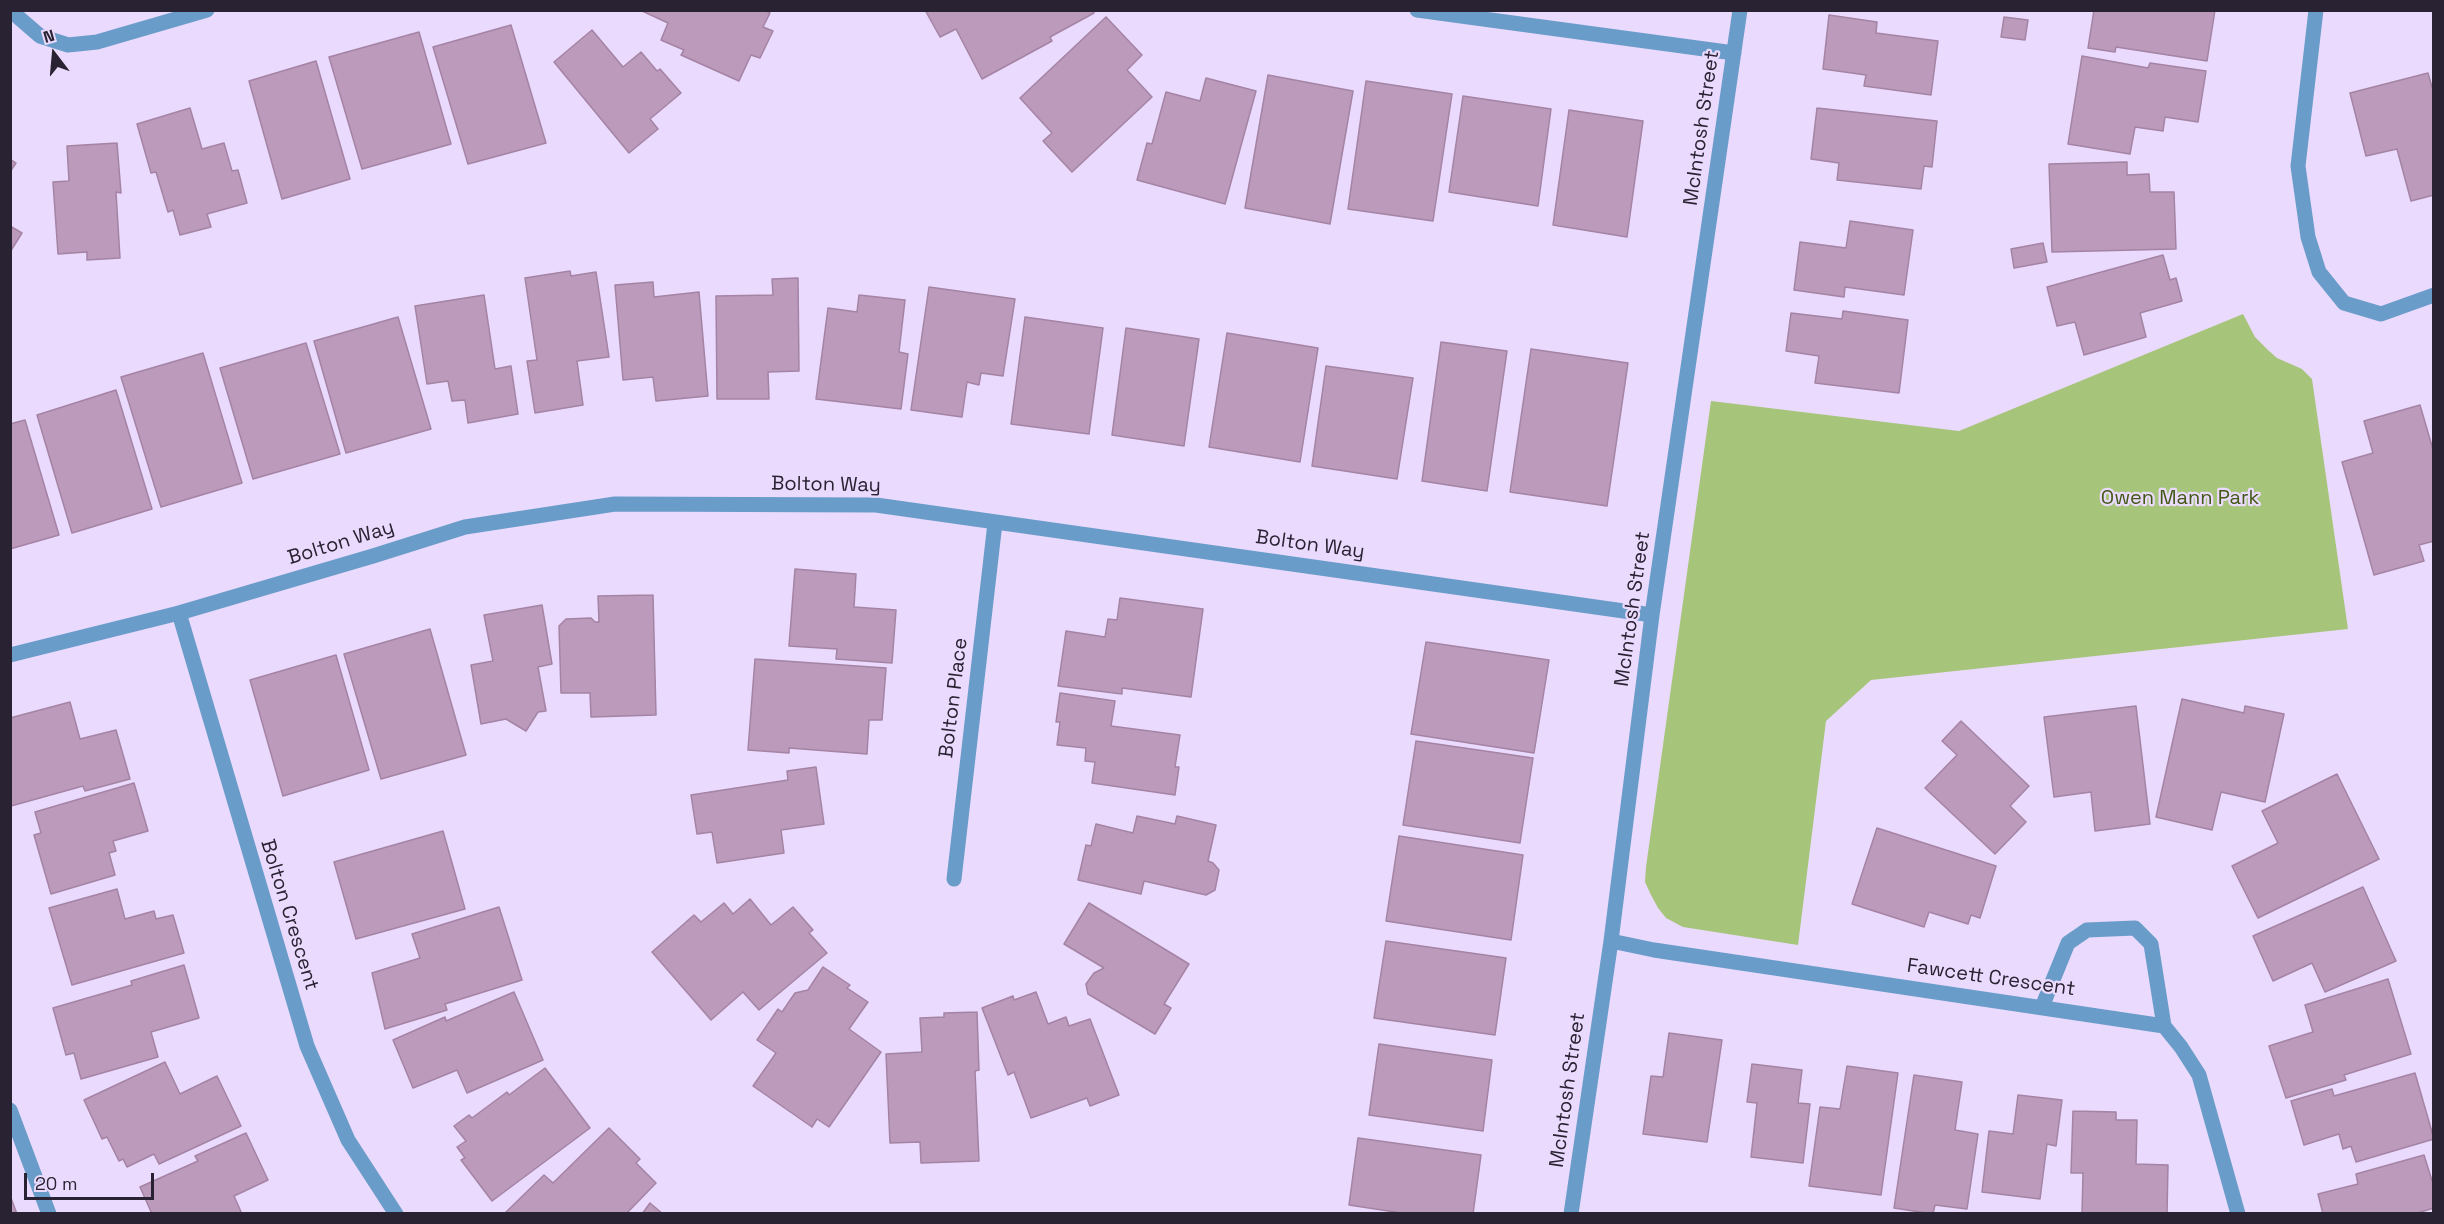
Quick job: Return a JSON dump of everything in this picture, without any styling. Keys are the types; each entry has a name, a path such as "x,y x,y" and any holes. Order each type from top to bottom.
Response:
{"street":[{"path":"14,10 18,17 40,36 68,45 97,42 207,10"},
{"path":"1417,10 1734,53"},
{"name":"McIntosh Street","path":"1571,1214 1611,941 1652,615 1740,10"},
{"path":"2316,10 2298,166 2308,237 2319,272 2344,303 2381,314 2433,296"},
{"name":"Bolton Way","path":"10,655 179,613 465,527 615,504 876,505 1652,615"},
{"name":"Bolton Place","path":"954,879 995,523"},
{"name":"Bolton Crescent","path":"179,613 307,1046 348,1140 396,1214"},
{"path":"2042,1007 2068,943 2087,930 2135,927 2151,944 2164,1026 2199,1075 2238,1214"},
{"name":"Fawcett Crescent","path":"1611,941 2164,1026"},
{"path":"10,1110 49,1214"}],"green space":[{"name":"Owen Mann Park","path":"2243,314 2255,337 2269,351 2277,358 2302,369 2312,379 2348,629 1871,680 1826,721 1798,945 1683,927 1666,918 1658,908 1645,882 1646,867 1711,401 1959,431"}],"building":[{"path":"640,10 764,10 770,13 763,27 773,31 760,58 751,55 739,81 681,55 684,50 661,40 668,23"},
{"path":"925,10 1093,10 1094,13 1050,37 1052,41 982,79 956,29 940,37"},
{"path":"2094,10 2215,10 2207,61 2116,47 2115,52 2088,48"},
{"path":"1829,15 1877,22 1876,33 1938,41 1931,95 1864,86 1866,75 1823,69"},
{"path":"1106,17 1142,55 1127,70 1152,97 1072,172 1043,141 1052,133 1020,98"},
{"path":"2004,17 2028,20 2025,40 2001,37"},
{"path":"511,25 546,143 468,164 433,47"},
{"path":"592,30 623,67 641,52 657,71 660,69 681,93 650,119 658,129 629,153 554,62"},
{"path":"419,32 451,144 362,169 329,57"},
{"path":"2082,56 2148,68 2150,63 2206,71 2198,122 2165,117 2163,131 2135,127 2130,154 2068,144"},
{"path":"316,61 350,179 282,199 249,81"},
{"path":"2428,73 2434,94 2434,195 2411,201 2397,149 2366,156 2350,93"},
{"path":"1268,75 1353,91 1330,224 1245,208"},
{"path":"1206,78 1256,91 1225,204 1137,180 1147,143 1152,144 1166,92 1200,101"},
{"path":"1366,81 1452,94 1433,221 1348,209"},
{"path":"1463,96 1551,109 1538,206 1449,192"},
{"path":"190,108 202,149 224,143 232,171 238,170 247,203 207,214 211,227 180,235 173,210 168,212 156,172 151,173 137,124"},
{"path":"1817,108 1937,121 1932,167 1924,166 1921,189 1837,180 1839,163 1811,159"},
{"path":"1569,110 1643,121 1627,237 1553,225"},
{"path":"117,143 121,193 116,192 120,258 87,260 87,252 58,254 53,182 69,181 67,146"},
{"path":"10,159 16,163 10,172"},
{"path":"2127,162 2127,175 2149,174 2150,192 2174,192 2176,249 2052,252 2049,164"},
{"path":"1850,221 1913,230 1904,295 1845,287 1844,297 1794,290 1800,242 1846,248"},
{"path":"10,226 22,233 10,252"},
{"path":"2043,243 2047,262 2014,268 2011,249"},
{"path":"2163,255 2170,280 2176,278 2182,301 2140,313 2146,337 2084,355 2075,322 2057,326 2047,287"},
{"path":"570,271 571,276 596,272 609,357 577,361 583,405 535,413 527,361 537,360 525,278"},
{"path":"798,278 799,371 768,372 769,399 717,399 716,296 773,295 772,279"},
{"path":"653,282 654,297 699,292 708,396 656,401 653,377 623,380 615,285"},
{"path":"929,287 1015,299 1003,376 981,373 979,385 967,382 962,417 911,410"},
{"path":"484,295 495,369 511,366 518,414 468,423 465,400 452,401 448,381 427,384 415,306"},
{"path":"859,295 905,300 899,352 908,354 901,409 816,399 828,308 857,312"},
{"path":"1843,311 1908,320 1899,393 1815,383 1819,356 1786,351 1791,313 1842,319"},
{"path":"398,317 431,429 346,453 314,341"},
{"path":"1025,317 1103,328 1089,434 1011,424"},
{"path":"1126,328 1199,339 1184,446 1112,435"},
{"path":"1227,333 1318,348 1300,462 1209,447"},
{"path":"1441,342 1507,351 1487,491 1422,481"},
{"path":"306,343 340,454 253,479 220,368"},
{"path":"1531,349 1628,363 1607,506 1510,492"},
{"path":"203,353 242,483 161,507 121,377"},
{"path":"1326,366 1413,378 1397,479 1312,466"},
{"path":"116,390 152,509 72,533 37,415"},
{"path":"2420,405 2434,453 2434,541 2419,545 2424,561 2374,575 2342,462 2373,453 2364,421"},
{"path":"25,420 59,535 10,549 10,424"},
{"path":"795,569 856,574 854,607 896,610 892,663 836,659 837,649 789,646"},
{"path":"653,595 656,715 591,717 590,693 561,693 559,626 566,619 591,618 599,622 598,596"},
{"path":"1120,598 1203,609 1191,697 1122,688 1122,694 1058,686 1066,631 1105,637 1108,619 1117,620"},
{"path":"542,605 552,664 538,667 546,711 538,712 526,731 506,719 481,724 471,665 493,661 484,615"},
{"path":"430,629 466,755 381,779 344,654"},
{"path":"1426,642 1549,660 1534,753 1411,734"},
{"path":"336,655 369,770 283,796 250,680"},
{"path":"755,659 886,668 882,720 869,720 867,754 789,748 789,753 748,750"},
{"path":"1060,693 1115,701 1111,726 1180,735 1175,767 1179,767 1175,795 1092,783 1095,762 1085,761 1086,748 1057,745 1060,722 1056,722"},
{"path":"2182,699 2244,713 2245,706 2284,714 2265,802 2221,792 2212,830 2156,817"},
{"path":"70,702 80,739 116,730 130,779 85,791 83,786 11,806 10,718"},
{"path":"2136,706 2150,824 2095,831 2091,792 2054,797 2044,717"},
{"path":"1961,721 2029,786 2010,806 2026,822 1995,854 1925,788 1957,755 1942,741"},
{"path":"1416,741 1533,758 1520,843 1403,825"},
{"path":"816,767 824,824 781,830 784,853 717,863 712,832 697,834 691,795 788,780 787,771"},
{"path":"2337,774 2379,859 2258,918 2232,866 2278,843 2262,811"},
{"path":"134,783 148,831 113,841 116,851 109,853 115,875 51,894 34,835 41,833 35,812"},
{"path":"1137,816 1175,824 1177,816 1216,825 1208,861 1219,870 1215,890 1206,895 1144,881 1141,894 1078,880 1086,845 1091,846 1096,824 1133,833"},
{"path":"1877,828 1996,866 1980,918 1971,915 1968,924 1929,912 1924,927 1852,904"},
{"path":"443,831 465,909 356,939 334,862"},
{"path":"1399,836 1523,855 1511,940 1386,921"},
{"path":"2363,887 2396,961 2325,992 2312,963 2273,981 2253,936"},
{"path":"117,889 125,919 154,911 156,919 173,915 184,953 72,985 49,908"},
{"path":"750,899 771,925 793,907 813,930 809,933 827,953 759,1010 743,992 711,1020 652,952 694,915 701,922 724,903 733,914"},
{"path":"1089,903 1189,964 1164,1004 1171,1008 1155,1034 1088,994 1086,984 1094,973 1104,968 1064,944"},
{"path":"499,907 522,980 445,1004 447,1010 385,1029 372,973 420,958 412,934"},
{"path":"1386,941 1506,958 1495,1035 1374,1018"},
{"path":"184,965 199,1018 151,1032 158,1057 81,1079 74,1053 66,1055 53,1008 132,985 131,981"},
{"path":"823,967 850,985 847,988 868,1002 849,1029 881,1052 829,1127 817,1119 812,1127 753,1086 776,1053 757,1040 778,1009 782,1012 795,993 808,990"},
{"path":"2388,979 2411,1054 2344,1075 2346,1080 2286,1098 2269,1046 2313,1032 2305,1005"},
{"path":"514,992 543,1060 467,1093 457,1070 413,1088 393,1040 445,1017 446,1021"},
{"path":"1036,992 1048,1024 1066,1017 1069,1026 1090,1019 1119,1095 1090,1106 1087,1098 1031,1118 1014,1072 1008,1075 982,1008 1013,996 1014,1000"},
{"path":"977,1012 979,1070 975,1071 979,1161 921,1163 920,1142 890,1143 886,1054 922,1052 920,1018 944,1017 944,1013"},
{"path":"1669,1033 1722,1040 1707,1142 1643,1134 1651,1076 1663,1077"},
{"path":"1379,1044 1492,1060 1483,1131 1369,1115"},
{"path":"165,1062 180,1094 217,1076 241,1126 159,1164 154,1154 127,1167 123,1159 119,1161 107,1137 102,1139 84,1100"},
{"path":"1752,1064 1802,1070 1798,1103 1810,1104 1803,1163 1751,1157 1757,1103 1747,1102"},
{"path":"1847,1066 1898,1073 1881,1195 1809,1186 1820,1107 1840,1109"},
{"path":"545,1068 590,1128 492,1201 461,1160 465,1158 457,1147 466,1141 454,1126 469,1115 472,1118 507,1092 509,1095"},
{"path":"2415,1073 2434,1139 2356,1162 2351,1146 2343,1149 2339,1134 2304,1145 2291,1101 2332,1089 2334,1096"},
{"path":"1914,1075 1962,1082 1955,1130 1978,1134 1967,1209 1935,1205 1933,1214 1894,1208"},
{"path":"2018,1095 2062,1100 2056,1146 2047,1144 2040,1199 1982,1192 1989,1131 2013,1134"},
{"path":"2073,1111 2116,1112 2116,1120 2137,1120 2136,1164 2168,1165 2167,1214 2082,1214 2083,1173 2071,1173"},
{"path":"609,1128 640,1159 636,1163 656,1183 626,1214 505,1213 544,1175 553,1183"},
{"path":"246,1133 268,1180 234,1196 242,1214 152,1214 140,1187 198,1161 195,1156"},
{"path":"1358,1138 1481,1155 1473,1214 1408,1214 1349,1205"},
{"path":"2424,1155 2434,1187 2434,1208 2414,1214 2323,1214 2318,1194 2358,1184 2356,1174"},
{"path":"11,1198 17,1214 10,1214"},
{"path":"650,1203 663,1214 642,1214"}]}
